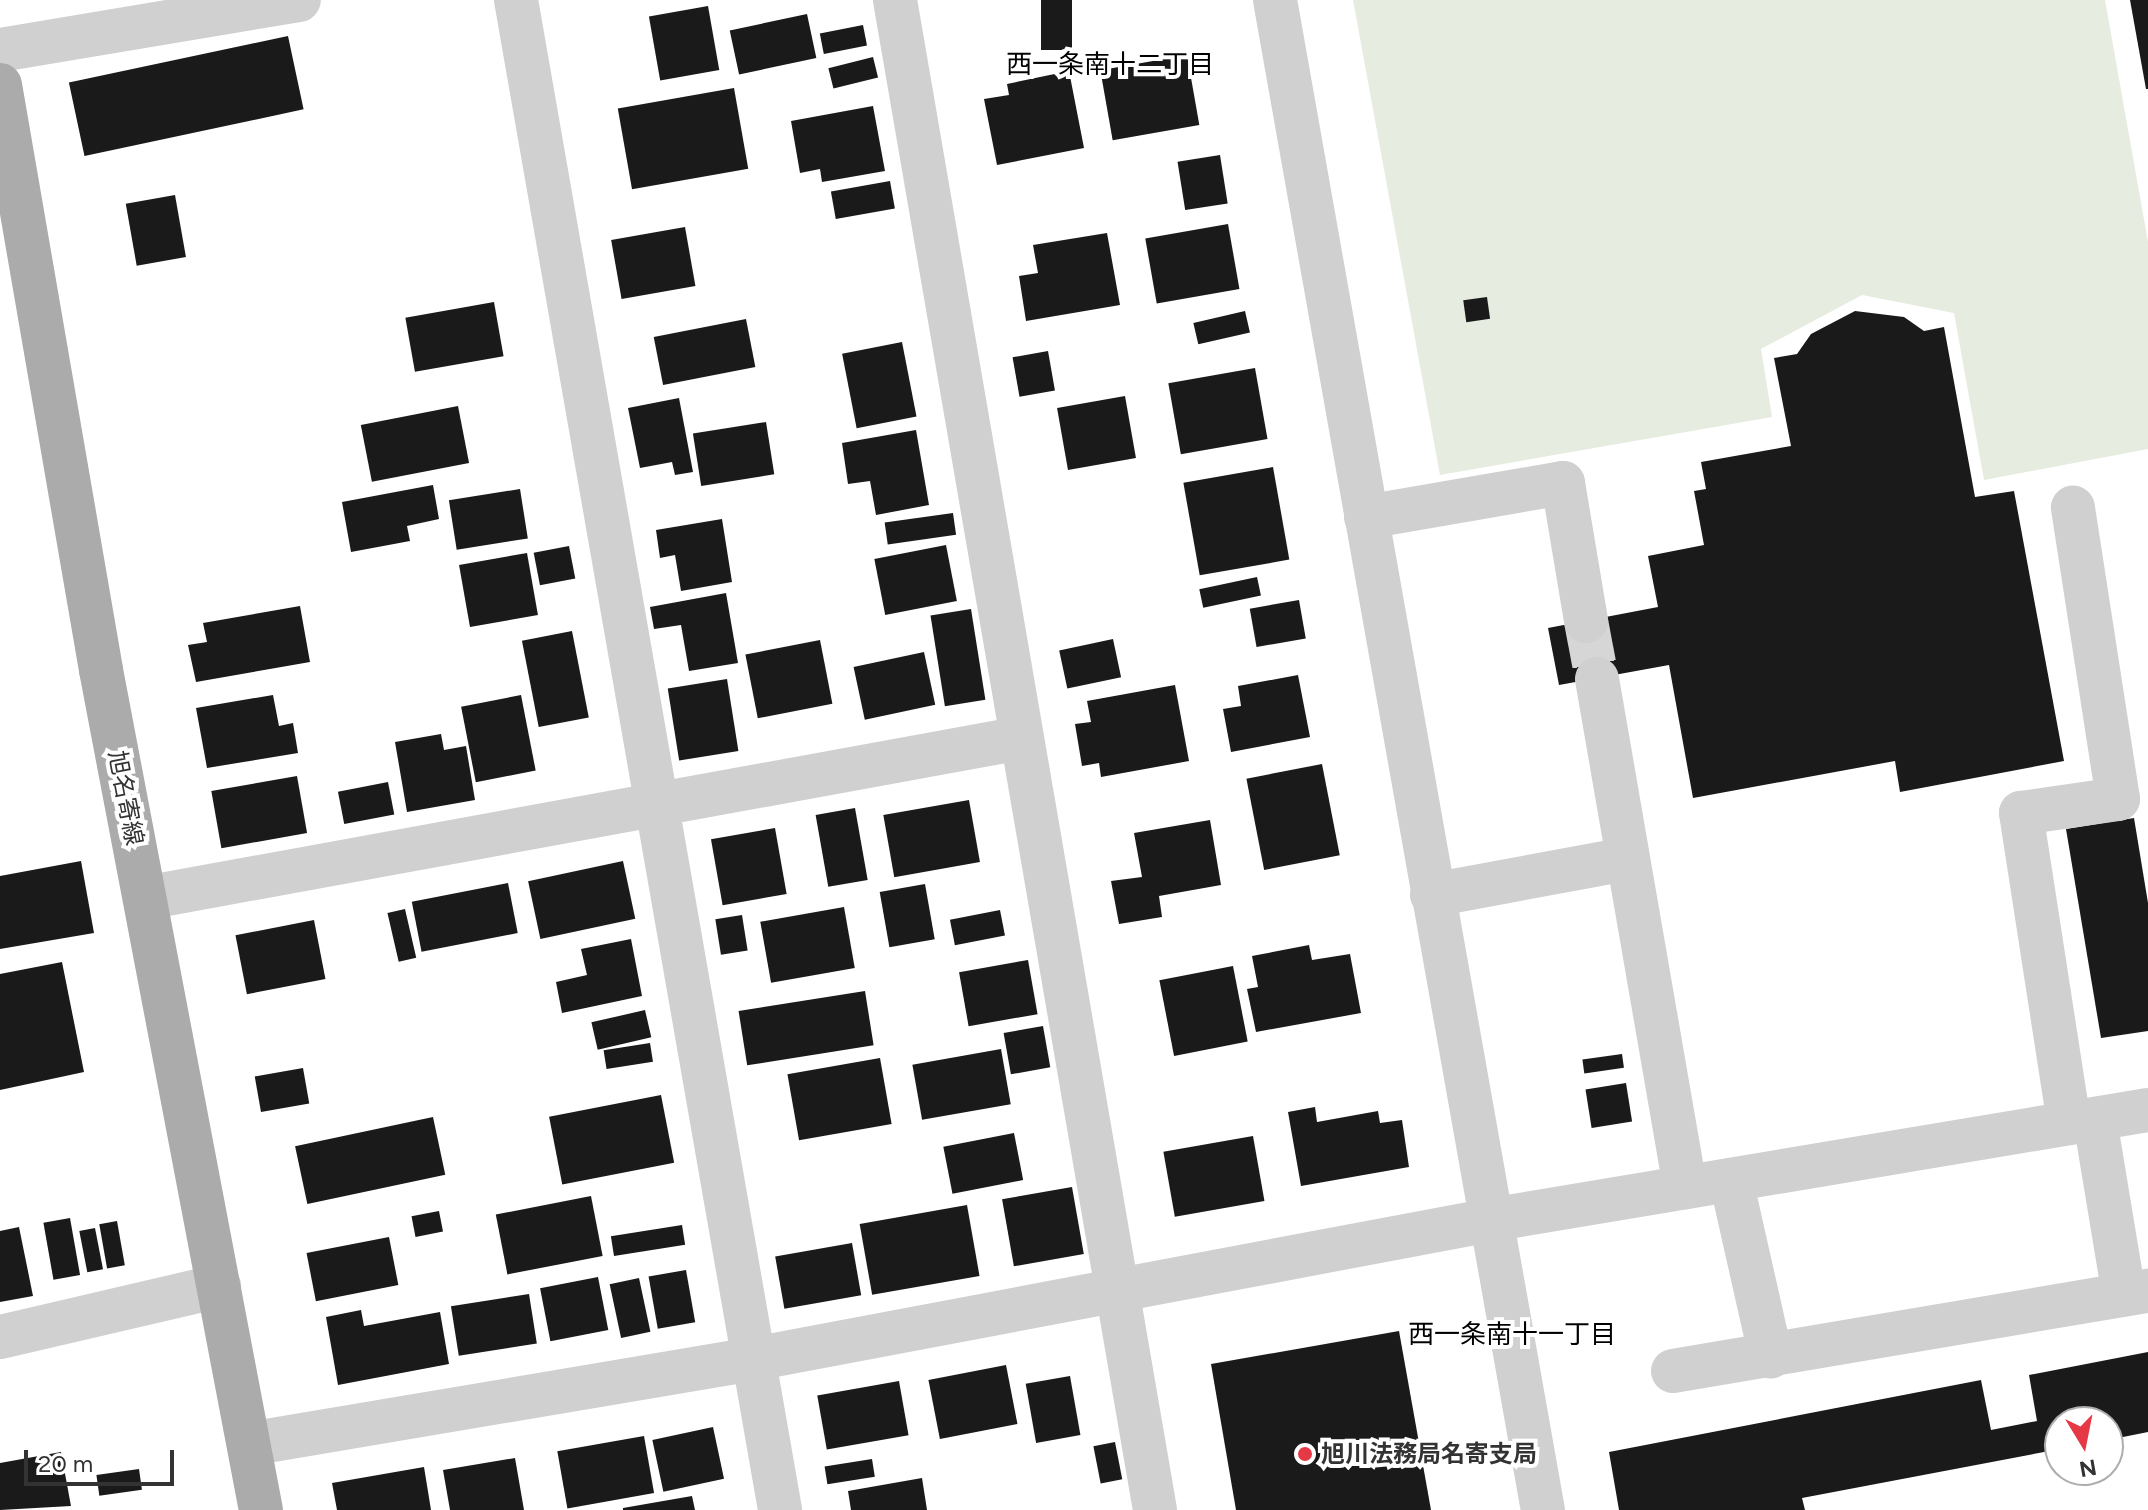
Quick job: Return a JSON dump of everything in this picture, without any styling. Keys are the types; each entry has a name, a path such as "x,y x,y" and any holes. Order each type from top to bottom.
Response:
{"main road":[{"name":"旭名寄線","path":"0,85 9,195 261,1510"}],"street":[{"path":"0,50 299,0"},
{"path":"516,0 780,1510"},
{"path":"895,0 1155,1510"},
{"path":"1275,0 1543,1510"},
{"path":"1366,517 1563,483 1586,621"},
{"path":"1673,1371 1771,1357 2136,1293 2082,1122 2021,813 2118,799 2073,507"},
{"path":"1597,679 1685,1187"},
{"path":"145,898 1021,738"},
{"path":"1432,895 1626,859"},
{"path":"249,1444 753,1359 1116,1288 1490,1220 2148,1110"},
{"path":"1731,1180 1771,1357"},
{"path":"0,1337 219,1286"}],"shaded area":[{"path":"1353,0 2105,0 2148,242 2148,449 1984,480 1954,313 1862,295 1761,349 1772,417 1440,475"}],"building":[{"path":"1041,0 1072,0 1072,50 1041,50"},
{"path":"2130,0 2148,0 2148,89 2146,89"},
{"path":"708,6 719,70 660,80 649,16"},
{"path":"807,14 816,58 739,74 730,30"},
{"path":"863,25 867,46 824,54 820,33"},
{"path":"288,36 304,109 84,156 69,83"},
{"path":"1187,55 1199,125 1113,140 1100,70"},
{"path":"873,57 878,77 833,89 828,68"},
{"path":"1069,71 1084,148 997,165 984,99 1009,95 1007,84"},
{"path":"734,88 748,169 632,189 618,108"},
{"path":"873,106 885,171 822,182 820,169 800,173 791,121"},
{"path":"1220,155 1228,203 1185,210 1178,162"},
{"path":"890,181 895,209 836,219 831,191"},
{"path":"175,195 186,257 137,266 126,204"},
{"path":"1228,224 1239,289 1157,304 1145,239"},
{"path":"685,227 695,286 622,299 611,240"},
{"path":"1107,233 1120,305 1026,321 1019,276 1038,273 1033,245"},
{"path":"1487,297 1490,319 1466,322 1463,300"},
{"path":"494,302 504,356 415,372 405,318"},
{"path":"1245,311 1250,332 1198,344 1193,323"},
{"path":"1855,311 1904,317 1924,331 1944,327 1975,497 2014,491 2064,761 1900,792 1895,761 1693,798 1669,665 1559,685 1548,628 1658,607 1648,556 1704,545 1694,491 1706,489 1701,462 1791,446 1774,358 1797,354 1811,334"},
{"path":"746,319 755,367 663,385 654,337"},
{"path":"902,342 917,417 857,428 842,354"},
{"path":"1048,351 1055,390 1019,397 1013,357"},
{"path":"1255,368 1268,439 1181,454 1168,383"},
{"path":"1125,396 1136,458 1068,470 1057,408"},
{"path":"679,398 693,472 675,475 672,462 640,468 628,408"},
{"path":"458,406 469,463 372,482 361,425"},
{"path":"766,422 774,474 701,486 693,434"},
{"path":"916,430 929,505 876,515 870,481 848,484 842,443"},
{"path":"1273,467 1289,560 1200,575 1183,483"},
{"path":"433,485 439,519 407,526 410,541 351,552 342,502"},
{"path":"520,489 528,538 457,550 449,500"},
{"path":"953,513 956,535 888,544 885,523"},
{"path":"722,519 732,582 681,591 675,555 660,558 656,530"},
{"path":"946,545 957,601 885,615 874,559"},
{"path":"569,546 575,578 540,585 534,553"},
{"path":"527,553 538,615 470,627 459,565"},
{"path":"1257,577 1261,596 1203,608 1199,589"},
{"path":"726,593 738,663 689,671 681,625 654,629 650,607"},
{"path":"1299,600 1306,638 1257,647 1250,609"},
{"path":"300,606 310,662 196,682 188,645 207,642 203,623"},
{"path":"971,609 985,700 945,706 931,615"},
{"path":"572,631 589,717 539,727 522,641"},
{"path":"1113,639 1121,677 1067,689 1059,650"},
{"path":"820,640 832,704 758,718 745,655"},
{"path":"924,652 935,705 865,720 854,667"},
{"path":"1298,675 1310,737 1231,752 1223,709 1241,706 1238,686"},
{"path":"727,679 738,751 679,760 668,688"},
{"path":"1175,685 1189,761 1101,777 1099,763 1082,766 1075,724 1091,722 1087,701"},
{"path":"273,695 279,726 293,723 298,753 207,768 196,708"},
{"path":"521,695 536,771 476,782 461,707"},
{"path":"441,734 444,750 466,746 475,800 407,812 395,742"},
{"path":"1322,764 1340,855 1264,870 1246,779"},
{"path":"297,776 307,833 221,848 211,791"},
{"path":"388,782 394,814 344,824 338,792"},
{"path":"969,800 980,862 894,877 883,815"},
{"path":"855,808 868,880 828,887 816,815"},
{"path":"2134,818 2148,903 2148,1031 2101,1038 2066,829"},
{"path":"1210,820 1221,885 1159,896 1162,917 1119,924 1111,881 1142,877 1134,833"},
{"path":"775,828 787,894 723,905 711,839"},
{"path":"81,861 94,933 0,949 0,876"},
{"path":"623,861 635,919 540,939 528,881"},
{"path":"508,883 518,933 422,952 412,902"},
{"path":"925,884 935,939 889,947 880,892"},
{"path":"844,907 855,968 771,983 760,922"},
{"path":"405,909 416,958 399,962 387,913"},
{"path":"1000,910 1005,936 955,945 950,920"},
{"path":"742,915 748,951 721,955 715,919"},
{"path":"314,920 325,979 247,994 235,935"},
{"path":"631,939 642,996 562,1013 556,982 587,975 581,949"},
{"path":"1309,945 1312,960 1350,954 1361,1013 1256,1032 1247,989 1258,987 1252,956"},
{"path":"1028,960 1038,1014 969,1026 959,972"},
{"path":"62,962 84,1072 0,1090 0,974"},
{"path":"1233,966 1248,1042 1174,1056 1159,980"},
{"path":"865,991 874,1045 747,1065 739,1011"},
{"path":"645,1010 651,1037 598,1050 591,1022"},
{"path":"1043,1026 1050,1067 1011,1074 1004,1033"},
{"path":"650,1043 653,1062 607,1069 604,1050"},
{"path":"1001,1049 1011,1104 922,1120 912,1065"},
{"path":"1622,1054 1624,1068 1584,1073 1582,1060"},
{"path":"880,1058 892,1124 799,1140 787,1074"},
{"path":"303,1068 309,1103 261,1112 255,1077"},
{"path":"1626,1083 1632,1122 1592,1128 1586,1089"},
{"path":"661,1095 674,1163 562,1184 549,1117"},
{"path":"1315,1107 1317,1122 1378,1111 1380,1123 1402,1120 1409,1167 1301,1186 1288,1112"},
{"path":"433,1117 445,1175 307,1204 295,1146"},
{"path":"1014,1133 1023,1180 952,1194 943,1147"},
{"path":"1253,1136 1264,1201 1175,1217 1163,1152"},
{"path":"1072,1187 1084,1254 1014,1266 1002,1199"},
{"path":"591,1196 603,1256 507,1274 496,1215"},
{"path":"967,1205 980,1276 872,1295 860,1224"},
{"path":"439,1211 443,1232 416,1237 412,1216"},
{"path":"70,1218 80,1275 53,1280 43,1223"},
{"path":"117,1221 125,1265 107,1268 99,1224"},
{"path":"682,1225 685,1245 614,1256 611,1236"},
{"path":"19,1227 33,1296 0,1302 0,1231"},
{"path":"95,1228 103,1269 87,1272 79,1231"},
{"path":"389,1237 398,1285 316,1301 307,1253"},
{"path":"852,1243 861,1295 784,1309 775,1257"},
{"path":"686,1270 695,1322 658,1329 649,1277"},
{"path":"598,1277 608,1330 550,1341 540,1288"},
{"path":"639,1278 650,1332 621,1338 610,1284"},
{"path":"529,1294 537,1343 459,1356 451,1306"},
{"path":"361,1310 364,1326 440,1312 449,1364 338,1385 326,1317"},
{"path":"1399,1331 1431,1510 1236,1510 1211,1364"},
{"path":"2148,1352 2148,1432 2124,1437 2124,1406 2044,1406 2044,1452 1802,1498 1805,1510 1619,1510 1609,1452 1981,1380 1991,1430 2037,1421 2029,1375"},
{"path":"1006,1365 1017,1424 940,1439 928,1380"},
{"path":"1070,1376 1080,1435 1036,1443 1026,1384"},
{"path":"899,1381 909,1435 827,1450 817,1395"},
{"path":"713,1427 724,1479 663,1492 652,1440"},
{"path":"644,1436 654,1493 567,1508 557,1451"},
{"path":"1115,1442 1122,1479 1101,1483 1093,1446"},
{"path":"61,1452 71,1506 0,1510 0,1463"},
{"path":"515,1458 524,1510 450,1510 443,1470"},
{"path":"872,1459 875,1477 827,1484 825,1467"},
{"path":"424,1467 431,1510 337,1510 332,1483"},
{"path":"139,1469 142,1490 99,1496 96,1475"},
{"path":"922,1478 927,1510 851,1510 848,1491"},
{"path":"692,1496 695,1510 623,1510 623,1508"}],"tunnel":[{"path":"1586,621 1597,679"}],"place":[{"name":"旭川法務局名寄支局","path":"1305,1454"}],"district":[{"name":"西一条南十二丁目","path":"1110,65"},
{"name":"西一条南十一丁目","path":"1512,1335"}]}
